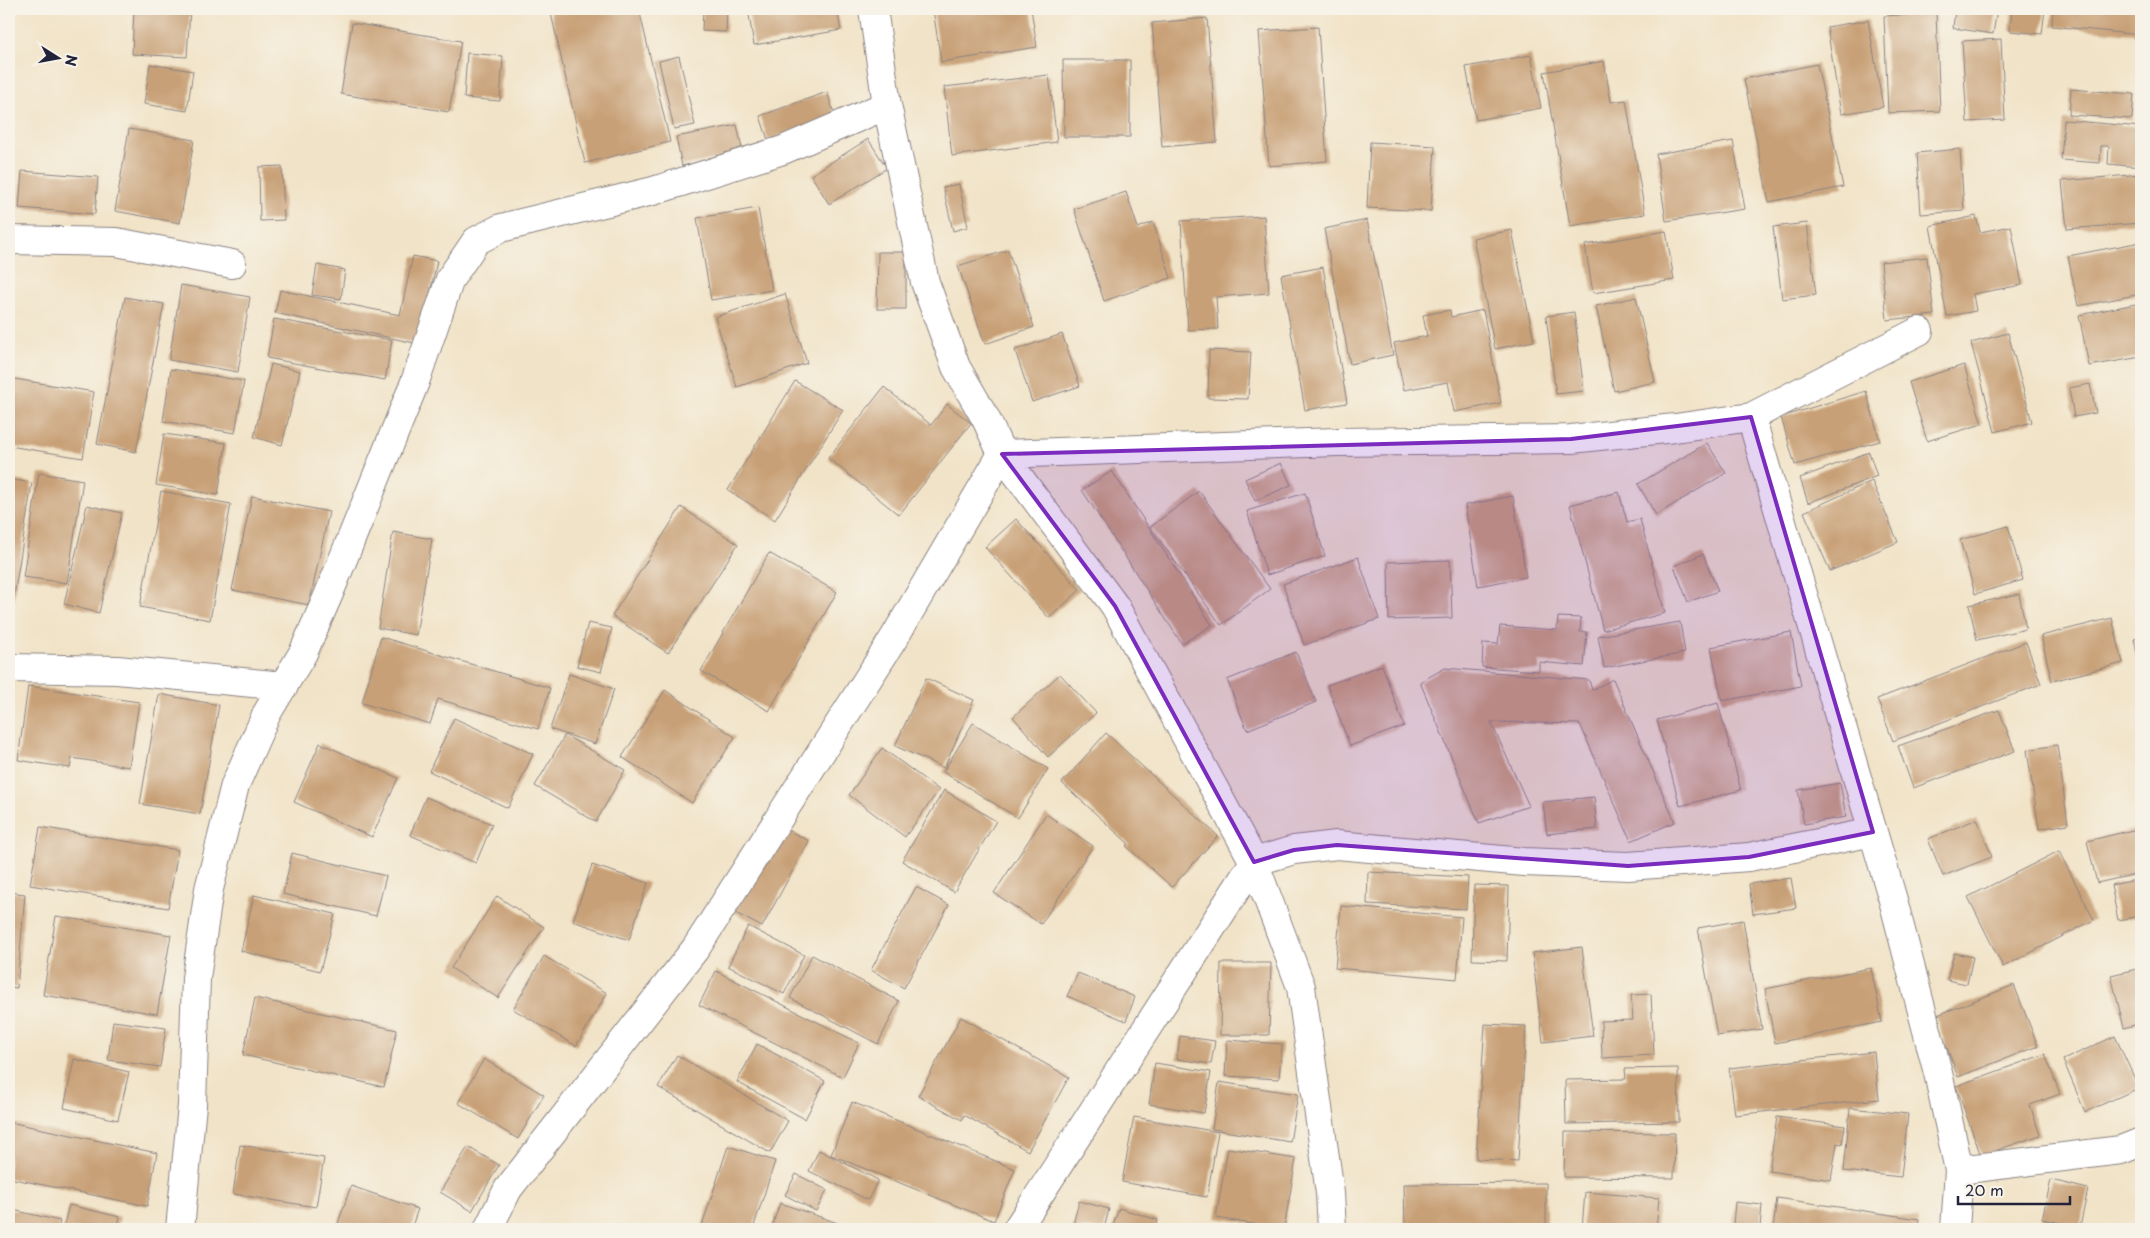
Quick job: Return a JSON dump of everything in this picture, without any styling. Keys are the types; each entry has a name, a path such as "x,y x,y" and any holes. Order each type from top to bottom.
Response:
{"street":[{"path":"873,9 887,105 926,282 956,367 986,419 1002,454 1115,606 1254,862 1301,987 1330,1193 1332,1229"},
{"path":"180,1229 192,1106 196,978 209,889 235,786 267,713 303,653 328,596 415,382 450,279 476,241 501,228 652,192 783,150 887,105"},
{"path":"9,240 116,242 232,264"},
{"path":"1002,454 1337,442 1571,439 1676,428 1751,417 1919,331"},
{"path":"1751,417 1873,832 1938,1073 1959,1170 1955,1229"},
{"path":"488,1229 508,1189 696,948 894,638 1002,454"},
{"path":"9,668 117,670 284,686"},
{"path":"1017,1229 1083,1124 1254,862 1294,850 1337,846 1411,850 1524,862 1628,866 1749,857 1873,832"},
{"path":"1959,1170 2121,1150 2141,1142"}],"highlighted area":[{"path":"1751,417 1873,832 1749,857 1628,866 1337,845 1294,850 1254,862 1115,606 1002,454 1571,439"}],"building":[{"path":"134,9 190,9 187,57 132,54"},
{"path":"550,9 639,9 670,142 585,163"},
{"path":"703,9 727,9 726,32 702,31"},
{"path":"748,9 837,9 841,30 754,45"},
{"path":"933,9 1031,9 1037,47 941,62"},
{"path":"1955,9 1997,9 1993,34 1953,28"},
{"path":"2012,9 2045,9 2042,34 2010,31"},
{"path":"2053,9 2141,9 2141,35 2052,26"},
{"path":"1936,13 1940,111 1888,113 1884,16"},
{"path":"1207,18 1217,142 1162,147 1152,23"},
{"path":"1868,20 1883,107 1841,114 1827,27"},
{"path":"352,23 461,41 449,112 341,94"},
{"path":"1318,27 1327,161 1269,166 1259,31"},
{"path":"2001,39 2005,120 1967,122 1962,41"},
{"path":"467,53 503,56 500,101 464,98"},
{"path":"1531,55 1541,108 1476,120 1466,67"},
{"path":"679,56 695,125 674,129 659,61"},
{"path":"1063,60 1130,60 1130,137 1064,137"},
{"path":"1604,61 1611,102 1626,100 1645,214 1570,226 1544,72"},
{"path":"150,64 193,71 187,111 144,104"},
{"path":"1817,64 1843,187 1769,202 1744,79"},
{"path":"1049,75 1057,142 952,156 944,87"},
{"path":"2071,89 2134,94 2132,119 2069,115"},
{"path":"827,92 835,116 768,140 760,116"},
{"path":"2064,120 2141,127 2141,167 2108,164 2109,146 2101,146 2100,163 2061,160"},
{"path":"737,125 743,153 682,166 676,137"},
{"path":"10,127 11,146 9,146"},
{"path":"129,129 194,140 180,223 115,211"},
{"path":"868,139 887,168 829,204 811,175"},
{"path":"1733,141 1745,209 1666,221 1656,154"},
{"path":"1370,142 1435,146 1431,211 1367,208"},
{"path":"1960,149 1964,211 1921,214 1917,153"},
{"path":"282,166 284,220 260,221 259,167"},
{"path":"22,171 98,177 95,214 19,208"},
{"path":"2141,174 2141,223 2067,229 2062,181"},
{"path":"959,184 968,227 953,231 943,187"},
{"path":"1126,192 1138,228 1153,222 1171,278 1104,301 1074,209"},
{"path":"758,208 772,290 711,300 697,218"},
{"path":"1264,216 1269,293 1216,297 1218,329 1188,330 1181,221"},
{"path":"1976,216 1980,232 2011,226 2022,285 1973,294 1976,311 1947,316 1930,226"},
{"path":"1367,220 1393,355 1350,364 1324,229"},
{"path":"1807,223 1816,295 1782,299 1773,227"},
{"path":"1512,230 1534,341 1495,349 1473,238"},
{"path":"1666,231 1674,280 1593,293 1585,245"},
{"path":"2141,242 2141,294 2078,306 2068,256"},
{"path":"1008,250 1034,327 985,344 958,266"},
{"path":"878,252 906,252 906,309 877,309"},
{"path":"413,256 437,261 419,344 275,313 280,290 400,315"},
{"path":"1927,257 1934,315 1887,320 1881,262"},
{"path":"317,265 345,270 341,299 312,295"},
{"path":"1323,267 1347,403 1305,410 1281,275"},
{"path":"181,285 250,297 238,372 169,360"},
{"path":"785,294 807,363 737,387 715,317"},
{"path":"125,297 164,304 136,452 97,444"},
{"path":"1636,297 1655,382 1614,391 1596,306"},
{"path":"2141,303 2141,357 2089,366 2079,315"},
{"path":"1450,310 1451,317 1483,310 1501,403 1454,412 1448,382 1404,390 1394,343 1427,336 1423,315"},
{"path":"1574,312 1584,391 1556,394 1546,316"},
{"path":"274,319 392,340 385,380 267,358"},
{"path":"2008,333 2032,422 1995,432 1971,343"},
{"path":"1062,334 1080,386 1032,402 1015,350"},
{"path":"1209,350 1251,352 1248,399 1208,398"},
{"path":"271,364 300,371 282,445 254,437"},
{"path":"1964,365 1982,424 1927,441 1909,382"},
{"path":"171,369 244,381 235,433 163,421"},
{"path":"9,378 94,392 83,458 9,446"},
{"path":"795,381 843,410 775,520 728,490"},
{"path":"2090,384 2096,413 2074,417 2069,388"},
{"path":"884,387 931,425 947,404 971,423 899,515 828,458"},
{"path":"1866,391 1880,441 1795,465 1781,417"},
{"path":"164,434 226,443 218,495 156,485"},
{"path":"1707,443 1726,473 1656,515 1638,484"},
{"path":"1869,452 1877,476 1808,503 1800,478"},
{"path":"1281,463 1291,485 1255,501 1245,479"},
{"path":"1112,471 1212,625 1182,644 1082,490"},
{"path":"39,473 83,480 67,583 23,577"},
{"path":"9,479 32,483 10,622 9,622"},
{"path":"1872,481 1898,542 1830,571 1804,512"},
{"path":"161,491 231,504 210,620 140,607"},
{"path":"1199,491 1270,589 1221,625 1150,527"},
{"path":"1619,492 1627,522 1640,519 1665,613 1603,630 1570,505"},
{"path":"1305,493 1325,556 1267,575 1247,511"},
{"path":"252,496 329,512 309,605 232,590"},
{"path":"1513,496 1526,577 1478,586 1465,505"},
{"path":"87,505 122,513 99,613 64,604"},
{"path":"681,507 738,544 668,653 612,616"},
{"path":"1016,519 1080,590 1049,618 985,547"},
{"path":"2008,526 2023,580 1975,594 1960,540"},
{"path":"393,532 432,539 416,635 378,628"},
{"path":"769,553 837,592 769,711 701,671"},
{"path":"1703,554 1718,591 1688,602 1674,566"},
{"path":"1358,557 1379,619 1304,645 1283,584"},
{"path":"1450,560 1452,618 1389,620 1388,562"},
{"path":"2019,594 2026,629 1977,640 1969,605"},
{"path":"1558,617 1581,618 1580,632 1587,632 1584,666 1539,662 1539,671 1482,667 1483,643 1498,644 1500,626 1557,630"},
{"path":"2112,618 2123,663 2052,681 2041,636"},
{"path":"1680,622 1685,653 1604,668 1598,636"},
{"path":"588,623 612,628 601,672 577,666"},
{"path":"1791,632 1801,686 1722,701 1711,647"},
{"path":"381,637 550,688 538,729 438,699 430,724 362,703"},
{"path":"2141,638 2141,668 2140,668 2134,639"},
{"path":"2026,642 2041,684 1893,741 1877,699"},
{"path":"1296,652 1316,702 1247,730 1227,680"},
{"path":"1382,665 1404,726 1350,746 1327,685"},
{"path":"1445,668 1589,680 1592,690 1613,679 1675,822 1631,841 1580,724 1491,722 1529,806 1479,823 1420,682"},
{"path":"569,674 614,689 595,744 550,729"},
{"path":"1060,674 1096,713 1048,757 1013,717"},
{"path":"926,678 974,700 944,768 895,746"},
{"path":"28,686 139,702 129,767 72,758 70,768 18,760"},
{"path":"665,690 735,737 692,803 622,757"},
{"path":"159,694 219,705 200,814 140,804"},
{"path":"1718,703 1741,790 1680,806 1657,720"},
{"path":"1999,710 2015,751 1913,788 1898,746"},
{"path":"454,718 533,754 508,808 429,771"},
{"path":"973,723 1048,769 1018,818 943,772"},
{"path":"1106,733 1218,836 1172,887 1126,846 1129,844 1062,783"},
{"path":"565,735 625,770 596,822 535,786"},
{"path":"320,743 398,778 372,837 294,802"},
{"path":"2057,745 2068,824 2039,829 2027,750"},
{"path":"882,748 939,790 905,837 849,795"},
{"path":"1840,783 1846,817 1804,824 1798,790"},
{"path":"944,790 996,821 954,892 902,861"},
{"path":"426,797 492,824 476,863 410,835"},
{"path":"1594,797 1597,829 1547,834 1543,802"},
{"path":"1046,814 1093,846 1041,924 994,893"},
{"path":"1977,819 1992,857 1943,876 1928,839"},
{"path":"777,824 809,841 762,927 730,910"},
{"path":"40,827 178,850 168,908 30,885"},
{"path":"2141,828 2141,873 2097,883 2087,841"},
{"path":"2059,851 2094,920 2003,967 1968,897"},
{"path":"292,853 386,876 376,916 283,894"},
{"path":"592,865 648,883 629,940 573,921"},
{"path":"1368,872 1468,877 1466,909 1367,904"},
{"path":"1791,878 1796,908 1753,914 1749,884"},
{"path":"2141,879 2141,916 2118,920 2111,885"},
{"path":"1474,885 1509,886 1507,961 1472,960"},
{"path":"916,887 949,905 904,988 871,970"},
{"path":"9,892 25,894 17,988 9,987"},
{"path":"254,895 335,914 320,971 241,951"},
{"path":"497,896 544,927 498,998 451,968"},
{"path":"1341,906 1462,917 1457,979 1335,968"},
{"path":"56,916 171,935 157,1014 43,995"},
{"path":"1743,920 1762,1029 1717,1036 1698,928"},
{"path":"748,926 804,955 784,994 728,966"},
{"path":"1582,947 1593,1036 1543,1042 1532,953"},
{"path":"1954,953 1973,957 1967,984 1947,980"},
{"path":"812,955 899,1001 878,1044 790,998"},
{"path":"544,956 607,993 576,1046 513,1009"},
{"path":"1221,963 1271,963 1269,1035 1220,1035"},
{"path":"1871,968 1882,1022 1775,1043 1765,989"},
{"path":"2141,968 2141,1023 2124,1028 2111,975"},
{"path":"716,971 859,1043 843,1077 699,1005"},
{"path":"1078,973 1135,997 1126,1021 1067,996"},
{"path":"2014,985 2038,1046 1958,1077 1935,1016"},
{"path":"1651,994 1654,1055 1602,1058 1601,1021 1633,1020 1631,995"},
{"path":"255,998 397,1030 384,1087 243,1055"},
{"path":"961,1017 1069,1077 1028,1151 964,1115 962,1120 918,1096"},
{"path":"113,1021 166,1028 160,1067 108,1060"},
{"path":"1485,1024 1526,1026 1518,1161 1476,1159"},
{"path":"1180,1036 1215,1041 1211,1064 1177,1059"},
{"path":"2115,1036 2139,1088 2085,1112 2063,1060"},
{"path":"1227,1040 1282,1044 1279,1079 1225,1076"},
{"path":"757,1044 825,1081 805,1119 737,1082"},
{"path":"1874,1052 1879,1099 1735,1115 1729,1068"},
{"path":"2045,1054 2060,1094 2030,1105 2040,1135 1981,1156 1956,1086"},
{"path":"677,1055 788,1121 770,1153 658,1087"},
{"path":"74,1059 129,1072 118,1120 64,1108"},
{"path":"484,1059 544,1095 518,1139 458,1103"},
{"path":"1155,1063 1211,1072 1204,1113 1149,1104"},
{"path":"1678,1068 1679,1122 1566,1124 1565,1080 1626,1079 1625,1069"},
{"path":"1219,1082 1298,1094 1290,1142 1212,1129"},
{"path":"852,1102 1015,1169 994,1221 831,1155"},
{"path":"1850,1108 1908,1114 1901,1177 1844,1171"},
{"path":"1134,1117 1218,1132 1207,1197 1122,1182"},
{"path":"1777,1117 1845,1126 1842,1144 1837,1143 1831,1180 1769,1171"},
{"path":"9,1122 157,1153 147,1206 9,1178"},
{"path":"1565,1132 1675,1133 1674,1178 1564,1177"},
{"path":"240,1145 324,1158 316,1207 233,1194"},
{"path":"728,1146 775,1161 753,1229 701,1229"},
{"path":"468,1147 499,1165 472,1211 440,1192"},
{"path":"1228,1148 1296,1159 1284,1229 1216,1218"},
{"path":"819,1150 878,1180 868,1200 809,1171"},
{"path":"796,1174 827,1190 816,1211 785,1195"},
{"path":"2051,1180 2088,1189 2080,1227 2042,1219"},
{"path":"1546,1183 1546,1229 1405,1229 1404,1184"},
{"path":"351,1186 418,1209 411,1229 336,1229"},
{"path":"1585,1192 1659,1198 1656,1229 1582,1229"},
{"path":"1777,1198 1919,1219 1918,1229 1773,1229"},
{"path":"1079,1201 1109,1209 1104,1229 1072,1229"},
{"path":"1735,1202 1762,1205 1760,1228 1733,1225"},
{"path":"780,1203 855,1229 771,1229"},
{"path":"69,1205 120,1217 117,1229 63,1229"},
{"path":"1119,1208 1158,1220 1155,1229 1112,1229"},
{"path":"9,1209 60,1221 58,1229 9,1229"},
{"path":"2030,1225 2048,1228 2030,1229"},
{"path":"1198,1226 1209,1228 1209,1229 1197,1229"}]}
